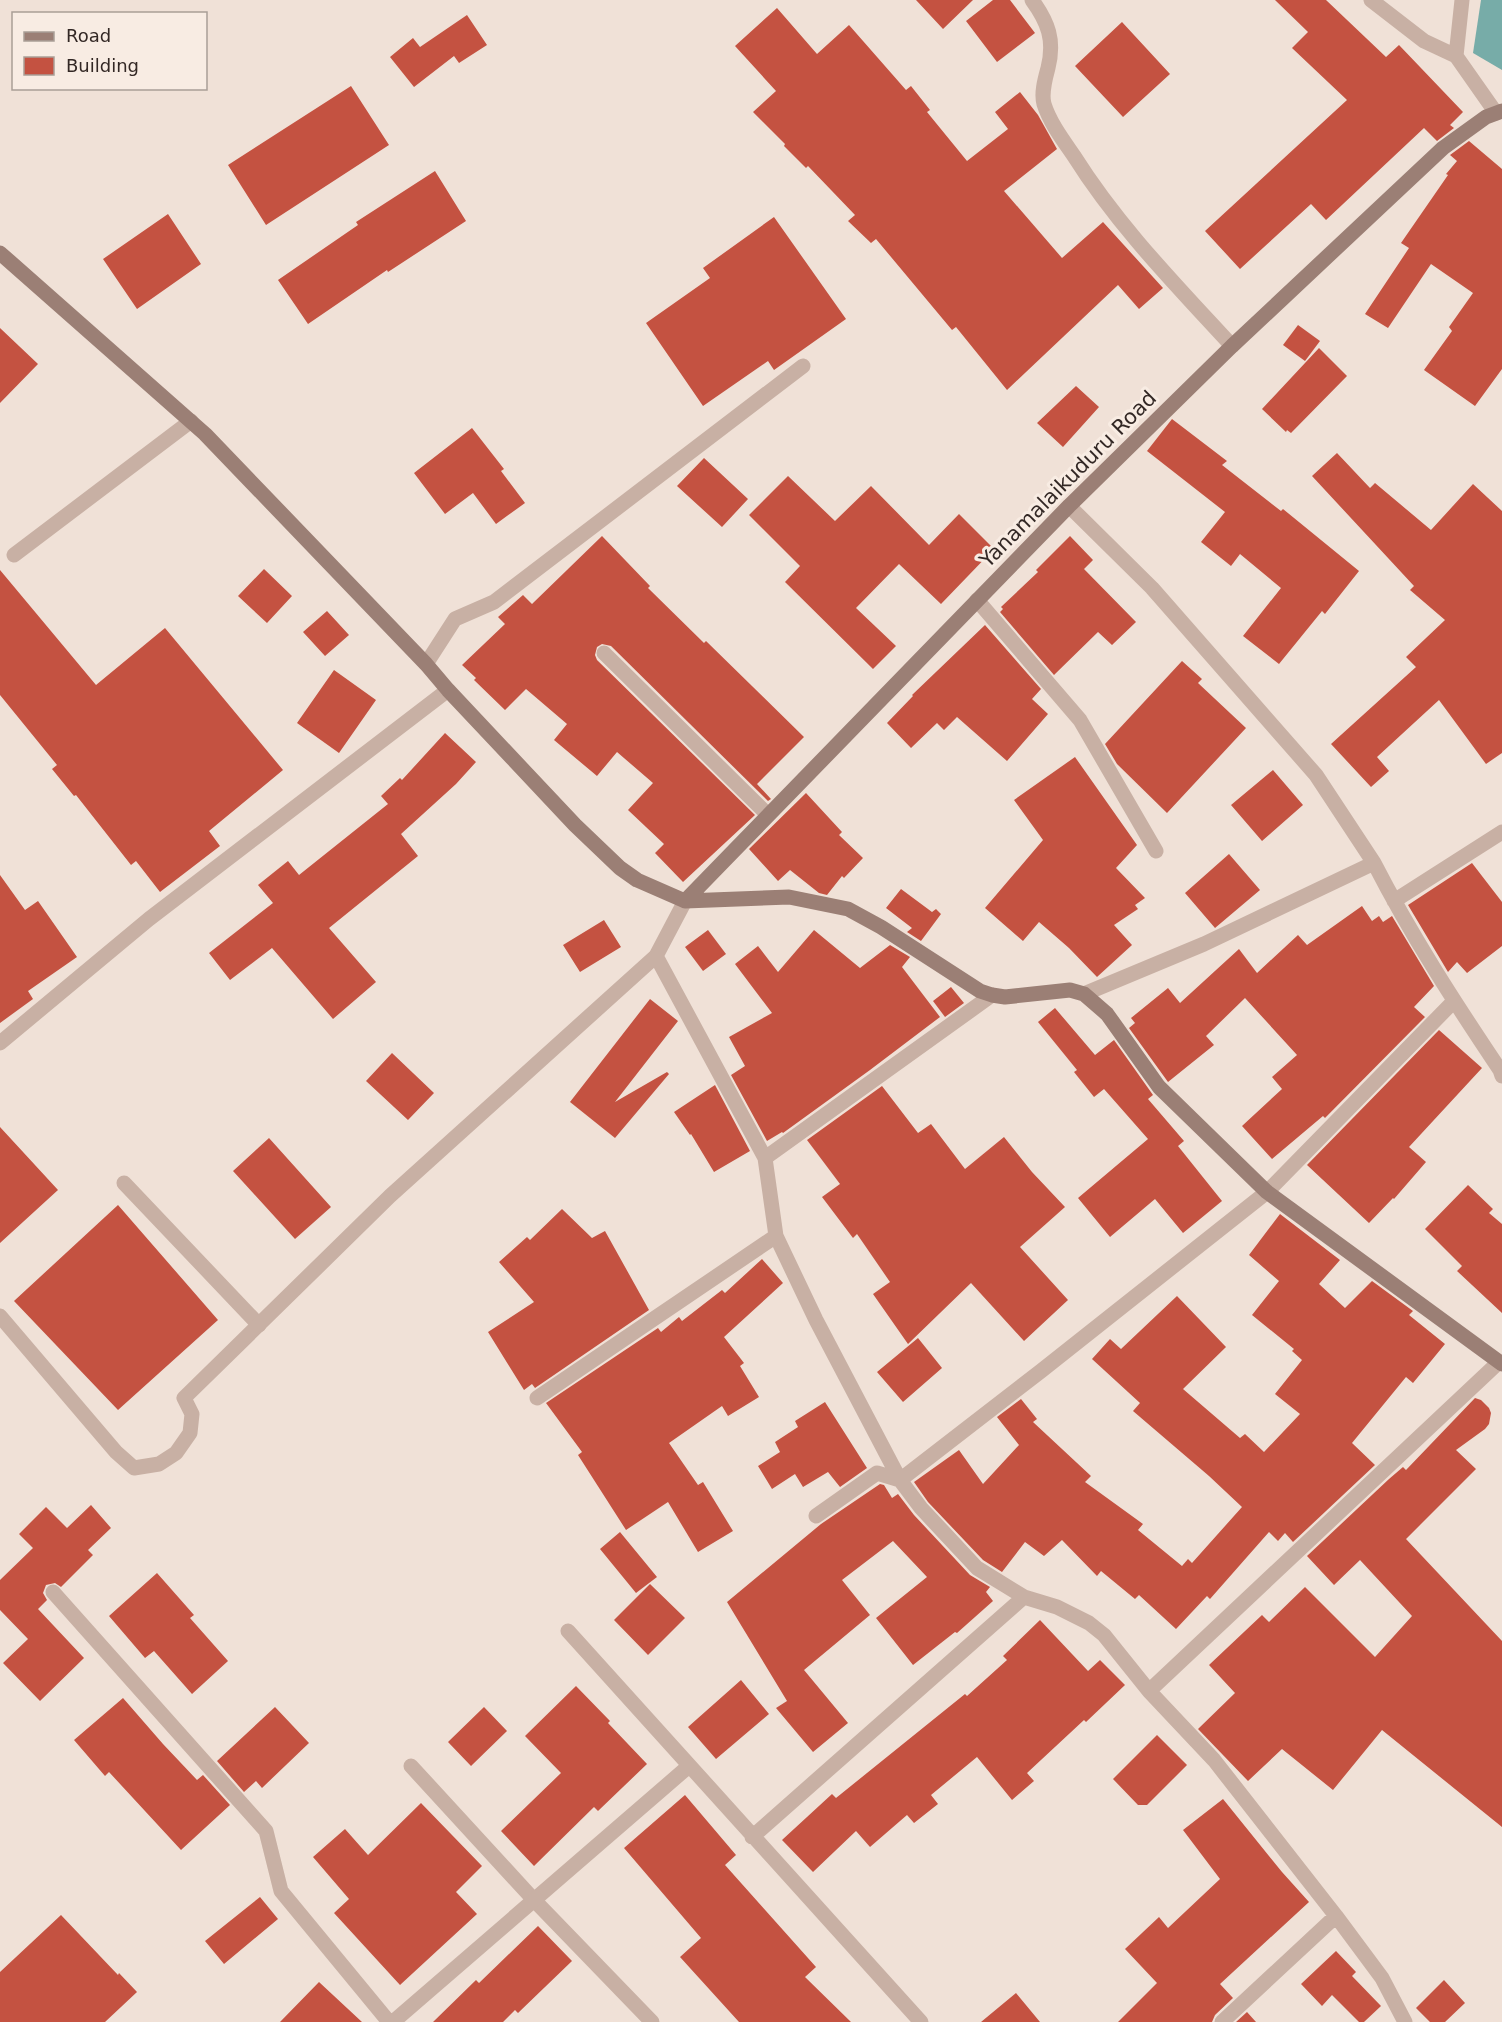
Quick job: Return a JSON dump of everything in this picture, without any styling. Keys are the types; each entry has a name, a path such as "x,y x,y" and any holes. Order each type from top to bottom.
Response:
{"main road":[{"name":"Yanamalaikuduru Road","path":"685,901 1069,506 1232,346 1443,148 1485,117 1499,112"},
{"path":"0,253 191,421 237,465 575,825 620,868 646,884 685,901 789,897 848,909 881,927 980,991 992,996 1005,997 1070,990 1084,994 1107,1014 1159,1087 1267,1192 1500,1363"}],"street":[{"path":"1032,0 1045,18 1050,37 1050,60 1044,82 1044,103 1054,125 1092,185 1147,255 1232,346"},
{"path":"1371,0 1424,41 1456,56 1499,112"},
{"path":"1456,56 1462,0"},
{"path":"426,664 455,618 494,602 803,366"},
{"path":"14,555 191,421"},
{"path":"1069,506 1152,588 1316,775 1374,863 1454,1001 1501,1071"},
{"path":"977,600 1080,720 1156,851"},
{"path":"604,653 768,815"},
{"path":"0,1043 149,918 448,690"},
{"path":"1394,901 1502,832"},
{"path":"1084,994 1204,944 1374,863"},
{"path":"0,1316 116,1452 134,1468 159,1464 176,1453 190,1433 192,1414 184,1398 390,1196 656,956 685,901"},
{"path":"656,956 765,1158 776,1236 816,1320 900,1480 921,1508 977,1568 1024,1597 1058,1607 1089,1623 1119,1651 1149,1691 1214,1760 1335,1916 1382,1978 1405,2022"},
{"path":"765,1158 992,996"},
{"path":"900,1480 1267,1192 1454,1001"},
{"path":"124,1183 259,1325"},
{"path":"537,1398 776,1236"},
{"path":"1149,1691 1500,1363"},
{"path":"816,1516 877,1473 900,1480"},
{"path":"53,1592 266,1831 281,1891 391,2022 689,1766"},
{"path":"752,1837 1024,1597"},
{"path":"568,1631 921,2022"},
{"path":"411,1766 534,1900 652,2022"},
{"path":"1222,2022 1335,1916"}],"water":[{"path":"1481,0 1502,0 1502,70 1473,53"}],"building":[{"path":"916,0 973,0 943,29"},
{"path":"993,0 1010,0 1035,33 997,62 966,21"},
{"path":"1275,0 1326,0 1386,57 1399,45 1463,112 1450,125 1454,128 1437,141 1424,128 1326,220 1311,204 1240,269 1205,231 1347,100 1292,48 1308,32"},
{"path":"777,8 817,54 849,25 906,90 911,86 930,110 927,112 967,161 1008,129 995,112 1020,92 1038,115 1057,149 1004,191 1062,258 1103,222 1163,288 1139,309 1118,285 1007,390 956,327 952,330 876,239 871,243 848,221 855,215 808,166 806,168 784,146 785,144 753,112 776,91 735,46"},
{"path":"467,15 487,45 459,63 454,56 414,87 390,57 413,38 420,47"},
{"path":"1122,22 1170,74 1123,117 1075,66"},
{"path":"351,86 389,145 266,225 228,165"},
{"path":"1469,141 1502,169 1502,369 1475,406 1424,370 1452,331 1449,327 1473,293 1431,264 1388,328 1365,314 1409,248 1401,243 1457,161 1450,155"},
{"path":"435,171 466,221 388,272 387,270 308,324 278,280 358,225 356,222"},
{"path":"168,214 201,264 137,309 103,259"},
{"path":"774,217 846,319 774,370 768,361 703,406 646,323 710,278 703,268"},
{"path":"1298,325 1320,341 1305,361 1283,345"},
{"path":"0,328 38,364 0,403"},
{"path":"1319,348 1347,376 1291,433 1287,430 1286,432 1262,409"},
{"path":"1076,386 1099,407 1063,447 1037,423"},
{"path":"1172,419 1227,461 1222,465 1281,511 1283,509 1359,571 1325,614 1322,611 1279,664 1243,636 1281,588 1240,554 1231,566 1201,542 1225,512 1147,451"},
{"path":"472,428 504,469 501,471 525,503 496,524 473,493 445,514 414,473"},
{"path":"1337,453 1370,488 1375,483 1431,530 1473,484 1502,511 1502,753 1486,764 1439,700 1377,757 1389,771 1371,787 1331,744 1416,667 1406,657 1445,620 1410,590 1414,586 1312,476"},
{"path":"704,458 748,499 722,527 677,486"},
{"path":"788,476 835,521 871,486 929,545 959,514 994,549 941,604 899,564 856,608 896,646 873,669 785,582 800,566 749,515"},
{"path":"602,536 650,586 648,588 804,737 757,784 771,799 768,801 611,646 602,644 597,647 595,655 597,660 755,815 683,882 655,853 664,844 628,810 653,783 617,752 597,776 554,740 567,724 526,689 505,710 462,665 505,624 498,617 523,595 532,604"},
{"path":"1070,536 1093,560 1084,569 1136,622 1112,645 1098,632 1054,675 1000,612 1003,609 1001,607 1038,572 1036,570"},
{"path":"264,569 292,596 267,623 238,596"},
{"path":"0,570 96,685 165,628 283,770 209,831 220,846 160,892 136,861 131,865 76,795 74,796 52,769 57,765 0,695"},
{"path":"327,611 349,635 325,656 303,632"},
{"path":"985,625 1041,689 1032,699 1048,714 1007,761 957,717 944,730 937,723 911,748 887,723 912,695"},
{"path":"1182,661 1202,679 1198,683 1246,728 1167,813 1117,764 1105,744"},
{"path":"334,670 376,700 339,753 297,723"},
{"path":"445,733 476,762 456,784 401,834 418,856 329,928 376,982 333,1019 272,948 230,980 209,953 273,903 258,885 288,861 299,875 388,804 381,796 400,778 402,780"},
{"path":"1075,757 1137,845 1116,868 1145,898 1135,905 1138,909 1114,925 1132,945 1097,977 1039,922 1023,941 985,908 1043,840 1014,800"},
{"path":"1273,770 1303,805 1262,841 1231,805"},
{"path":"806,793 842,832 839,835 863,858 844,878 842,876 827,895 819,893 790,870 778,881 749,849"},
{"path":"1229,854 1260,890 1215,928 1185,893"},
{"path":"1472,863 1502,902 1502,946 1467,973 1457,962 1448,972 1408,905"},
{"path":"0,875 25,910 38,901 77,957 28,991 33,999 0,1023"},
{"path":"901,889 932,912 936,909 941,914 921,941 907,932 912,928 886,908"},
{"path":"1362,906 1372,921 1379,916 1383,922 1392,916 1434,986 1414,1007 1425,1017 1325,1118 1323,1116 1272,1159 1242,1126 1282,1089 1272,1077 1297,1055 1245,998 1206,1036 1214,1045 1168,1082 1129,1028 1135,1023 1131,1018 1168,988 1180,1003 1239,949 1257,973 1298,935 1307,945"},
{"path":"604,920 621,947 580,972 563,945"},
{"path":"708,930 726,954 703,971 685,947"},
{"path":"814,930 860,968 890,945 910,957 902,967 940,1017 783,1133 767,1141 731,1075 745,1066 729,1037 772,1013 735,964 758,946 778,972"},
{"path":"951,987 964,1003 945,1017 933,1001"},
{"path":"650,999 678,1021 615,1102 667,1072 669,1074 615,1138 570,1102"},
{"path":"1055,1008 1095,1055 1114,1040 1153,1095 1148,1099 1184,1141 1178,1146 1222,1201 1183,1233 1155,1199 1110,1237 1078,1198 1148,1139 1104,1089 1094,1097 1074,1072 1077,1070 1038,1022"},
{"path":"1439,1030 1482,1068 1409,1147 1426,1162 1394,1199 1369,1223 1307,1165"},
{"path":"392,1053 434,1093 408,1120 366,1081"},
{"path":"715,1085 750,1151 714,1172 691,1134 674,1112"},
{"path":"882,1086 918,1133 931,1124 965,1169 1004,1137 1032,1172 1065,1207 1020,1247 1068,1300 1024,1341 971,1283 908,1344 873,1294 890,1282 857,1234 853,1238 822,1197 840,1184 807,1140"},
{"path":"0,1127 58,1190 0,1243"},
{"path":"269,1138 331,1207 295,1239 233,1171"},
{"path":"1468,1185 1493,1209 1489,1213 1502,1224 1502,1313 1457,1271 1462,1266 1425,1229"},
{"path":"118,1205 218,1320 118,1410 14,1301"},
{"path":"562,1209 592,1238 605,1231 649,1310 535,1388 532,1384 524,1390 488,1332 534,1302 499,1262 527,1237 530,1240"},
{"path":"1280,1214 1340,1260 1319,1284 1345,1308 1372,1281 1413,1311 1409,1315 1445,1344 1413,1383 1406,1377 1352,1443 1375,1465 1293,1542 1285,1533 1278,1541 1269,1532 1210,1599 1207,1596 1176,1629 1139,1595 1135,1599 1101,1571 1097,1576 1062,1540 1044,1556 1025,1542 1002,1572 983,1560 928,1502 914,1482 959,1450 983,1484 1019,1445 997,1417 1021,1399 1037,1419 1033,1422 1091,1476 1085,1482 1143,1524 1138,1530 1182,1566 1188,1559 1192,1563 1242,1507 1133,1411 1140,1403 1092,1359 1110,1339 1121,1349 1177,1296 1226,1347 1183,1389 1240,1438 1245,1434 1264,1452 1300,1414 1275,1394 1302,1360 1292,1351 1294,1349 1252,1315 1279,1281 1249,1255"},
{"path":"762,1259 783,1283 724,1337 744,1363 740,1366 759,1397 728,1416 722,1406 669,1443 698,1485 703,1482 733,1531 698,1552 668,1502 626,1530 578,1455 582,1452 546,1403 658,1328 661,1332 679,1317 682,1321 722,1290 725,1293"},
{"path":"918,1338 942,1368 903,1402 877,1372"},
{"path":"1475,1398 1481,1400 1489,1408 1491,1413 1489,1424 1456,1450 1476,1469 1406,1539 1502,1641 1502,1827 1382,1730 1333,1790 1282,1749 1248,1781 1198,1729 1235,1693 1209,1665 1262,1615 1269,1622 1305,1587 1375,1657 1412,1616 1360,1560 1334,1585 1307,1556 1389,1479 1403,1467 1406,1470"},
{"path":"825,1402 867,1468 840,1487 828,1472 803,1487 795,1474 772,1489 758,1466 780,1452 775,1442 798,1427 795,1421"},
{"path":"880,1484 884,1485 892,1498 898,1494 914,1515 970,1575 990,1587 986,1592 993,1601 957,1633 955,1632 913,1665 876,1618 927,1577 893,1541 842,1580 870,1615 804,1670 848,1723 813,1752 776,1708 787,1701 727,1602 821,1524"},
{"path":"91,1505 111,1528 88,1550 93,1555 61,1587 55,1583 46,1585 43,1593 47,1600 38,1609 84,1658 40,1701 3,1663 28,1639 0,1610 0,1580 33,1548 19,1534 46,1507 67,1528"},
{"path":"620,1532 657,1577 636,1593 600,1549"},
{"path":"157,1573 194,1615 190,1618 228,1661 192,1694 154,1651 145,1658 109,1616"},
{"path":"650,1584 685,1618 648,1655 614,1620"},
{"path":"1040,1620 1088,1671 1100,1660 1125,1685 1027,1773 1034,1781 1012,1800 977,1757 931,1795 938,1804 914,1823 907,1815 870,1847 856,1831 813,1872 782,1840 832,1794 836,1798 965,1694 967,1696 1007,1660 1003,1656"},
{"path":"741,1680 769,1714 716,1759 688,1727"},
{"path":"576,1686 647,1764 598,1811 594,1807 534,1866 501,1831 561,1773 525,1736"},
{"path":"123,1698 197,1780 203,1775 230,1805 181,1850 109,1772 105,1776 74,1740"},
{"path":"275,1707 309,1743 262,1788 256,1781 244,1792 217,1761"},
{"path":"484,1707 507,1731 471,1766 448,1742"},
{"path":"1157,1735 1187,1765 1147,1805 1138,1805 1113,1779"},
{"path":"685,1795 736,1855 725,1865 816,1967 805,1977 851,2022 739,2022 680,1957 701,1938 624,1848"},
{"path":"1223,1799 1309,1902 1220,1984 1233,1998 1215,2015 1212,2022 1118,2022 1157,1983 1125,1949 1159,1917 1168,1928 1220,1879 1183,1830"},
{"path":"421,1803 482,1866 456,1892 477,1914 400,1985 334,1913 349,1899 313,1857 345,1829 368,1855"},
{"path":"260,1897 278,1919 224,1964 205,1941"},
{"path":"61,1915 137,1992 105,2022 0,2022 0,1972"},
{"path":"538,1926 572,1961 518,2013 515,2010 503,2022 433,2022 476,1980 479,1983"},
{"path":"1336,1951 1356,1972 1352,1976 1381,2006 1364,2022 1359,2022 1332,1995 1322,2006 1301,1984"},
{"path":"1444,1980 1465,2003 1445,2022 1430,2022 1416,2008"},
{"path":"319,1982 362,2022 280,2022"},
{"path":"1016,1993 1040,2022 981,2022"},
{"path":"1247,2012 1256,2022 1236,2022"}]}
